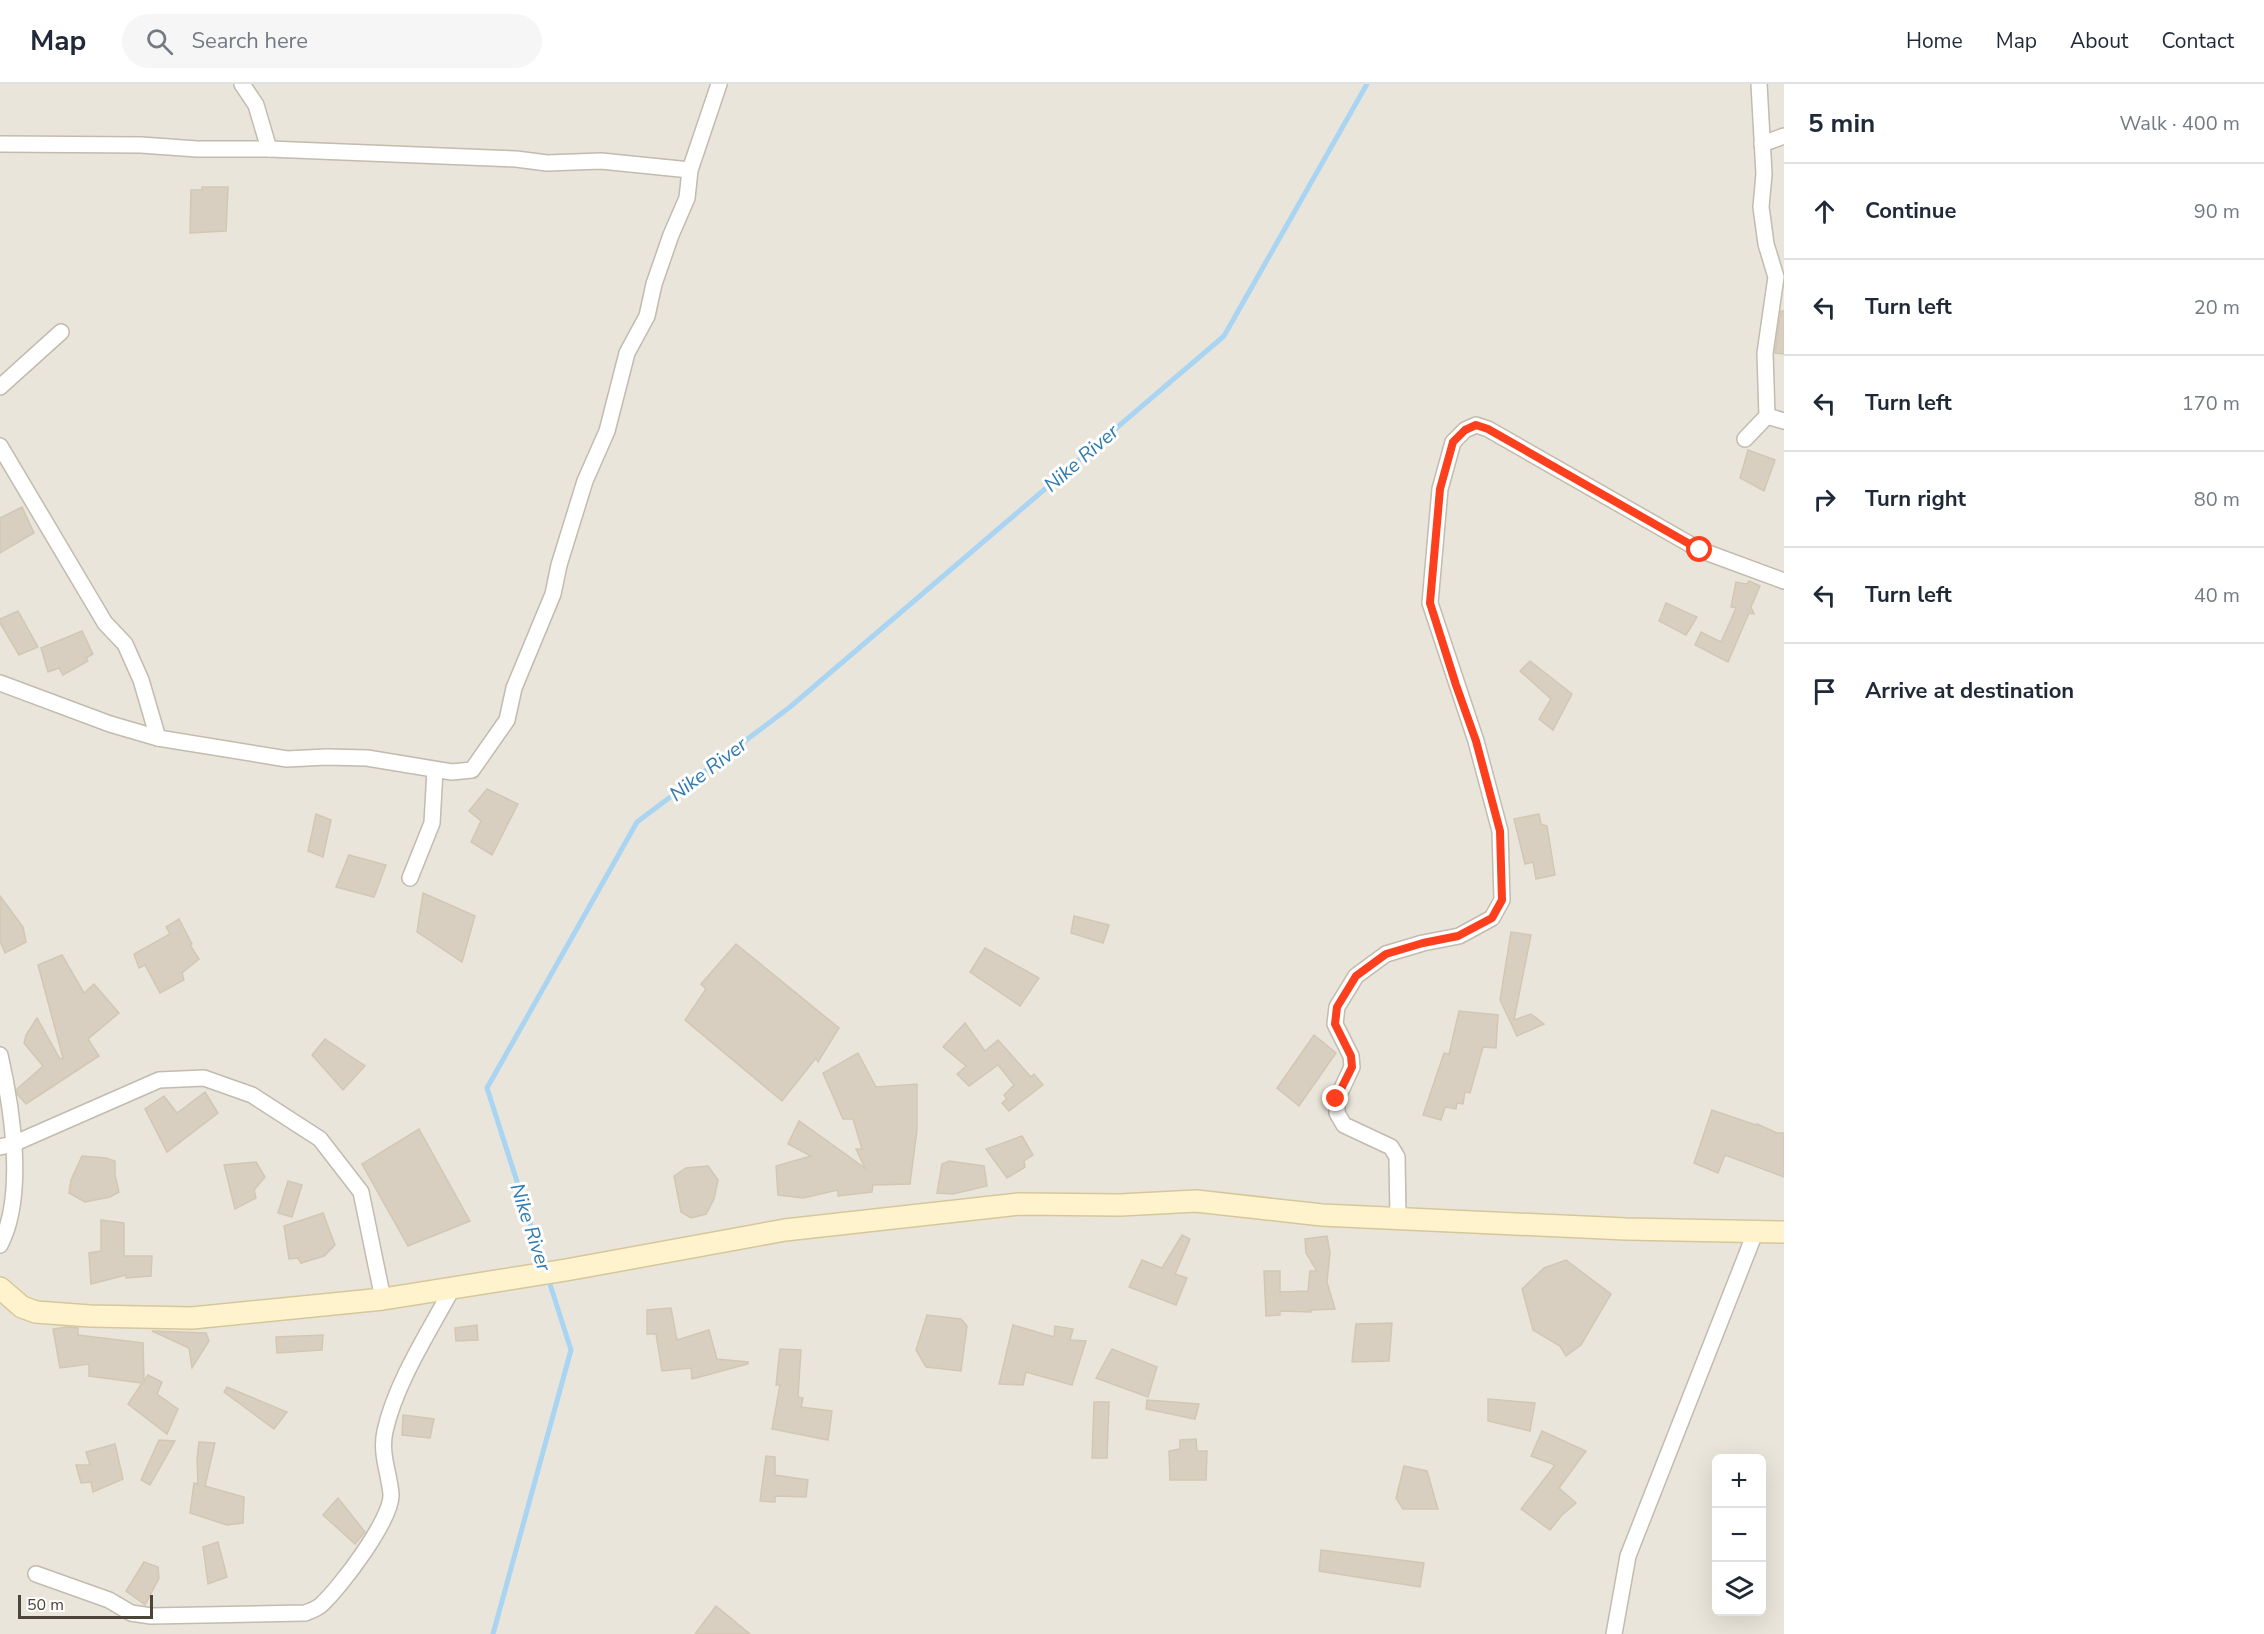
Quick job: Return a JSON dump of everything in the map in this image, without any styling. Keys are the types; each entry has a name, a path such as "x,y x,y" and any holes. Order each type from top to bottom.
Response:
{"street":[{"path":"242,84 256,105 269,149"},
{"path":"0,682 110,724 158,738 287,759 368,758 452,772 472,770 507,720 514,688 553,594 559,565 585,481 608,431 627,353 647,316 654,284 687,198 690,170 718,84"},
{"path":"1745,440 1767,416 1765,353 1780,277 1766,244 1761,207 1764,174 1758,84"},
{"path":"1762,144 1784,136"},
{"path":"0,144 269,149 516,159 546,163 601,161 690,170"},
{"path":"0,387 61,332"},
{"path":"1767,416 1784,421"},
{"path":"1398,1218 1397,1157 1391,1147 1344,1125 1337,1113 1336,1099 1352,1067 1351,1056 1335,1024 1337,1007 1356,976 1386,954 1458,936 1492,918 1502,900 1500,831 1476,741 1430,603 1440,489 1453,442 1465,430 1476,425 1488,429 1700,550 1784,581"},
{"path":"0,447 105,623 125,644 141,680 158,738"},
{"path":"410,878 432,823 435,770"},
{"path":"0,1055 7,1088 7,1146 14,1193 8,1230 0,1245"},
{"path":"7,1146 159,1080 204,1078 252,1095 320,1139 361,1192 383,1299"},
{"path":"4,1298 36,1312 90,1316 192,1317 383,1299 566,1270 785,1230 1019,1204 1196,1201 1322,1215 1626,1229 1784,1232"},
{"path":"1614,1634 1628,1556 1755,1233"},
{"path":"36,1574 109,1600 131,1613 151,1616 305,1613 319,1607 358,1563 388,1509 391,1496 383,1457 384,1432 396,1395 453,1287"}],"shaded area":[{"path":"0,84 1784,84 1784,1634 0,1634"}],"building":[{"path":"202,187 228,187 226,231 190,233 191,190 202,190"},
{"path":"1781,311 1784,311 1784,354 1775,353"},
{"path":"1748,450 1775,460 1764,491 1740,478"},
{"path":"22,507 34,533 0,553 0,518"},
{"path":"1749,581 1760,586 1751,607 1754,614 1749,613 1728,662 1695,645 1701,632 1721,642 1736,608 1731,607 1736,582 1747,584"},
{"path":"1666,603 1697,617 1686,635 1659,621"},
{"path":"18,611 38,647 19,655 0,623 0,619"},
{"path":"82,631 93,654 86,658 88,661 63,675 59,668 48,672 41,648"},
{"path":"1530,661 1572,694 1553,730 1539,719 1551,699 1520,671"},
{"path":"487,789 518,804 492,855 471,842 481,821 469,811"},
{"path":"316,814 331,820 323,857 308,851"},
{"path":"1539,814 1541,824 1547,826 1555,875 1536,879 1533,862 1525,864 1514,819"},
{"path":"349,855 386,865 374,897 336,887"},
{"path":"423,893 475,916 462,962 417,932"},
{"path":"0,896 23,927 26,942 5,953 0,941"},
{"path":"1074,916 1109,925 1103,943 1071,933"},
{"path":"179,919 199,959 182,973 184,980 160,993 145,965 139,968 134,954 170,934 166,927"},
{"path":"1511,932 1531,935 1514,1020 1531,1014 1544,1024 1517,1036 1500,1000"},
{"path":"736,944 839,1028 818,1062 816,1058 782,1101 685,1020 706,989 701,984"},
{"path":"985,948 1039,978 1020,1006 970,972"},
{"path":"62,955 84,993 94,984 119,1013 88,1039 99,1056 26,1104 17,1094 17,1089 43,1066 24,1043 26,1035 37,1018 60,1059 63,1058 38,965"},
{"path":"1459,1011 1498,1015 1496,1048 1483,1047 1470,1093 1465,1092 1463,1104 1457,1103 1456,1109 1445,1107 1441,1120 1423,1115 1444,1053 1449,1054"},
{"path":"965,1023 985,1051 998,1040 1031,1077 1034,1074 1043,1085 1009,1111 1002,1103 1007,1099 1004,1095 1014,1085 998,1065 969,1086 957,1074 966,1066 943,1047"},
{"path":"1314,1035 1336,1053 1299,1106 1277,1088"},
{"path":"325,1039 365,1066 343,1090 312,1055"},
{"path":"858,1053 876,1087 917,1084 917,1130 910,1184 873,1185 872,1192 838,1196 838,1190 803,1198 778,1195 776,1166 811,1156 788,1144 799,1121 865,1168 856,1149 862,1149 853,1119 843,1119 823,1073"},
{"path":"205,1092 218,1113 167,1152 145,1109 164,1096 177,1113"},
{"path":"1712,1110 1757,1124 1777,1133 1784,1133 1784,1177 1725,1155 1718,1173 1694,1163"},
{"path":"419,1129 470,1221 408,1246 362,1164"},
{"path":"1022,1136 1033,1155 1024,1161 1025,1167 1007,1178 986,1149"},
{"path":"82,1156 115,1161 119,1192 110,1197 85,1202 69,1193 71,1180"},
{"path":"949,1161 984,1166 987,1186 953,1194 937,1193 942,1164"},
{"path":"256,1162 265,1177 254,1190 256,1198 235,1209 224,1165"},
{"path":"708,1166 718,1180 714,1199 706,1214 691,1218 681,1212 674,1176 686,1168"},
{"path":"288,1181 302,1185 292,1217 278,1213"},
{"path":"323,1213 335,1245 324,1256 301,1263 298,1258 289,1259 284,1226"},
{"path":"101,1220 124,1223 124,1256 152,1256 151,1276 126,1278 126,1275 91,1284 89,1253 101,1251"},
{"path":"1182,1235 1190,1239 1175,1274 1187,1278 1176,1305 1129,1287 1142,1260 1162,1268"},
{"path":"1327,1236 1330,1253 1327,1282 1335,1309 1311,1310 1311,1312 1280,1311 1280,1315 1266,1316 1264,1271 1280,1271 1280,1292 1308,1291 1310,1271 1317,1271 1306,1253 1305,1239"},
{"path":"1566,1260 1611,1294 1581,1345 1566,1356 1560,1346 1533,1330 1522,1289 1544,1268"},
{"path":"671,1308 677,1340 709,1330 717,1359 748,1362 748,1364 692,1379 691,1368 662,1371 656,1334 647,1334 647,1310"},
{"path":"927,1315 961,1319 967,1326 961,1371 926,1367 916,1350"},
{"path":"1392,1323 1389,1361 1352,1362 1356,1324"},
{"path":"477,1325 478,1340 456,1341 455,1328"},
{"path":"1013,1325 1054,1337 1055,1326 1073,1329 1070,1340 1086,1341 1072,1385 1026,1372 1023,1385 999,1384"},
{"path":"78,1328 78,1335 143,1343 144,1381 148,1375 162,1382 157,1394 178,1409 167,1434 128,1404 142,1383 89,1376 89,1364 60,1368 53,1329"},
{"path":"152,1331 206,1333 209,1341 192,1368 189,1348"},
{"path":"323,1335 322,1350 277,1353 276,1337"},
{"path":"780,1349 801,1350 798,1397 803,1398 801,1407 832,1411 828,1440 772,1429 780,1385 776,1385"},
{"path":"1112,1349 1157,1367 1148,1397 1096,1378"},
{"path":"227,1387 287,1412 274,1429 224,1392"},
{"path":"1488,1399 1535,1403 1530,1431 1488,1421"},
{"path":"1147,1400 1199,1404 1195,1419 1146,1409"},
{"path":"1094,1402 1109,1402 1107,1458 1092,1458"},
{"path":"403,1415 434,1419 430,1438 402,1435"},
{"path":"1542,1431 1586,1451 1559,1488 1576,1503 1550,1530 1521,1509 1555,1465 1531,1456"},
{"path":"1196,1439 1197,1451 1207,1451 1206,1480 1170,1480 1169,1451 1180,1449 1180,1440"},
{"path":"159,1440 175,1441 150,1485 141,1480"},
{"path":"199,1442 215,1443 205,1486 244,1497 243,1523 227,1525 190,1513 194,1483 198,1484"},
{"path":"115,1444 123,1479 93,1492 91,1482 81,1483 76,1465 90,1465 86,1452"},
{"path":"766,1456 775,1457 775,1475 808,1480 806,1497 775,1496 775,1502 760,1501"},
{"path":"1404,1466 1427,1471 1438,1509 1403,1509 1396,1498"},
{"path":"338,1498 365,1532 355,1544 323,1515"},
{"path":"218,1542 227,1577 208,1584 203,1547"},
{"path":"1321,1550 1424,1563 1420,1587 1319,1571"},
{"path":"144,1562 158,1567 159,1578 145,1605 126,1591"},
{"path":"716,1606 750,1634 695,1634"}],"waterway":[{"name":"Nike River","path":"545,1269 487,1088 637,822 790,707 1224,336 1367,84"},
{"name":"Nike River","path":"493,1634 571,1350 548,1278"}],"route":[{"path":"1336,1099 1352,1067 1351,1056 1335,1024 1337,1007 1356,976 1386,954 1458,936 1492,918 1502,900 1500,831 1476,741 1430,603 1440,489 1453,442 1465,430 1476,425 1488,429 1700,550"}]}
